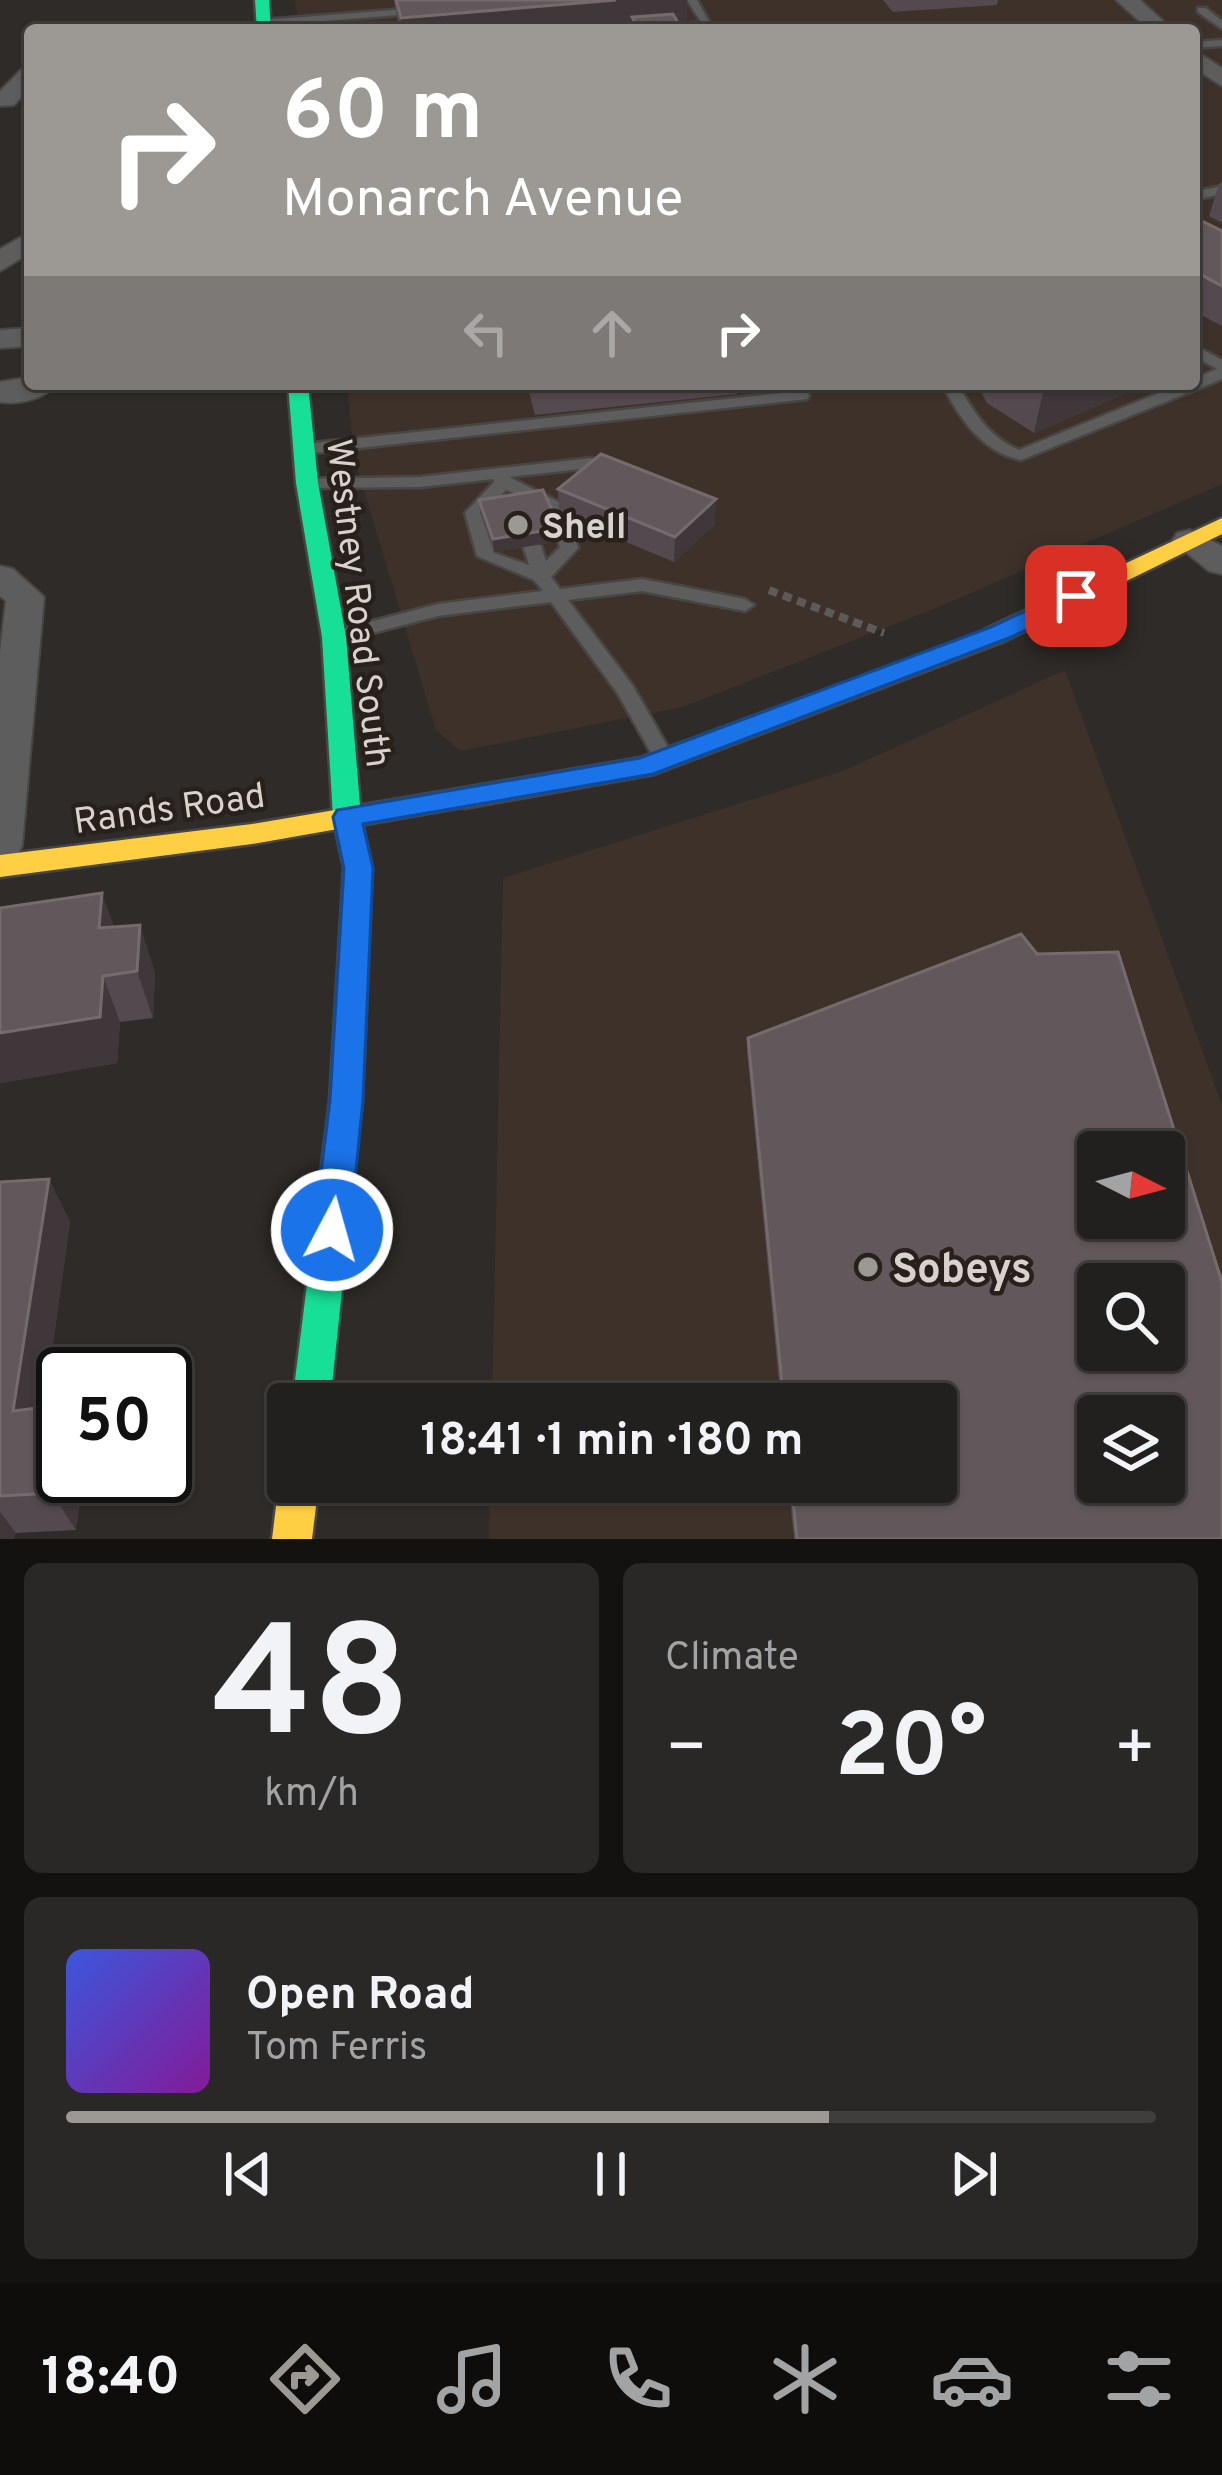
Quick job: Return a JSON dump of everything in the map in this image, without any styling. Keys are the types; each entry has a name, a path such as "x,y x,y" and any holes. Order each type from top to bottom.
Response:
{"main road":[{"name":"Westney Road South","path":"299,390 307,483 334,637 347,817 358,868 346,1100 312,1383"},
{"name":"Rands Road","path":"0,866 459,801 664,760 1000,633 1206,533"},
{"path":"292,1539 296,1503"}],"street":[{"path":"1127,0 1155,24"},
{"path":"1206,533 1222,563"},
{"path":"0,577 25,597 0,846"}],"lane":[{"path":"264,18 437,9"},
{"path":"1202,10 1222,26"},
{"path":"369,15 371,24"},
{"path":"304,449 801,395 799,390"},
{"path":"953,390 1002,451 1021,455 1173,390"},
{"path":"307,483 502,479 592,463"},
{"path":"502,479 515,507"},
{"path":"502,479 474,513 487,556 541,576"},
{"path":"502,479 554,504 568,548 541,576"},
{"path":"532,546 541,576 626,691 664,760"},
{"path":"334,637 438,610 641,585 746,605"}],"path":[{"path":"752,584 942,655"}],"shaded area":[{"path":"295,0 1222,0 1222,484 936,608 683,707 460,751 436,730 354,457 348,390 1200,390 1200,24 298,24"},
{"path":"1065,670 1222,1105 1222,1539 489,1539 490,1503 957,1503 957,1383 492,1383 503,878 843,771"}],"building":[{"path":"396,0 616,0 401,18"},
{"path":"673,14 679,24 636,24 632,17"},
{"path":"1200,220 1222,231 1222,286 1200,274"},
{"path":"601,454 716,499 675,537 558,489"},
{"path":"543,490 560,528 493,539 479,500"},
{"path":"102,893 99,928 140,925 137,971 103,976 100,1017 0,1033 0,908"},
{"path":"1021,934 1037,954 1118,952 1174,1131 1077,1131 1077,1239 1185,1239 1185,1165 1222,1282 1222,1539 797,1539 793,1503 957,1503 957,1383 782,1383 748,1038"},
{"path":"49,1179 13,1411 36,1408 36,1494 0,1496 0,1182"}],"traffic: fast":[{"path":"262,0 264,24"},
{"path":"299,390 307,483 334,637 347,817 358,868 346,1100 313,1383"}],"traffic: slow":[{"path":"993,636 1222,525"},
{"path":"0,866 252,834 464,798"},
{"path":"292,1539 296,1503"}],"traffic: jam":[{"path":"464,798 644,767 993,636"}],"place":[{"name":"Shell","path":"518,525"},
{"name":"Sobeys","path":"868,1267"}],"route":[{"path":"332,1230 346,1100 358,868 347,817 644,767 1000,633 1076,596"}]}
